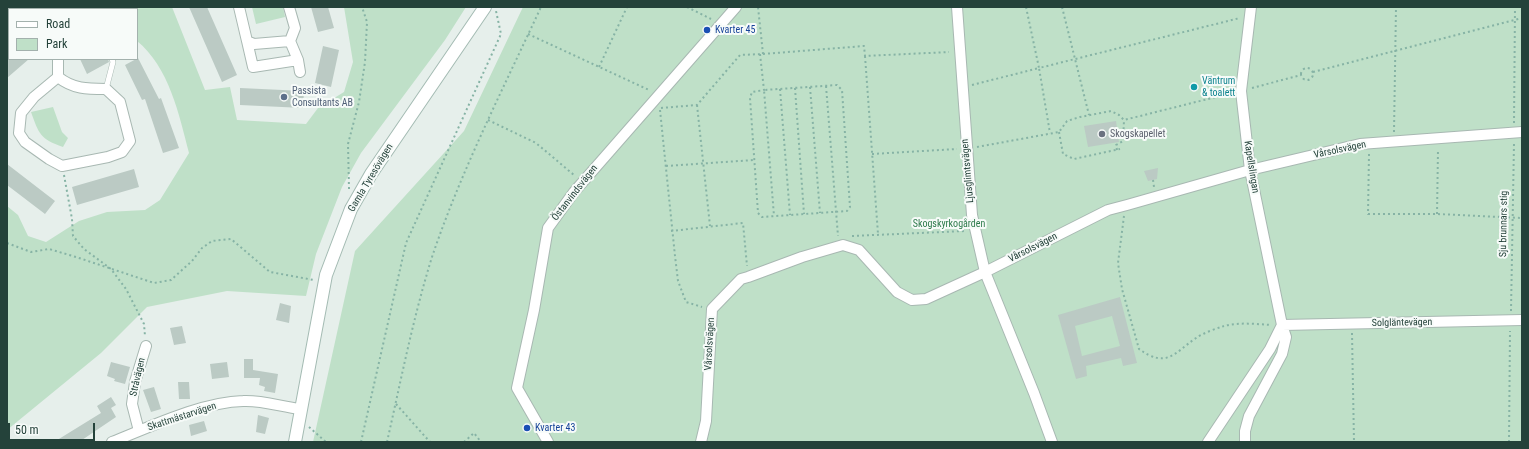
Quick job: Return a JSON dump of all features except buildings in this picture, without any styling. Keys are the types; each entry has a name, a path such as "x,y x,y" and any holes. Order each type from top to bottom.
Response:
{"street":[{"path":"239,7 253,67 298,60"},
{"path":"289,7 295,28 290,41 298,60 300,72"},
{"name":"Östanvindsvägen","path":"548,442 517,388 534,310 548,228 582,182 736,7"},
{"name":"Ljusglimtsvägen","path":"956,7 958,52 972,215 985,272 1034,393 1052,442"},
{"name":"Gamla Tyresövägen","path":"295,442 326,275 351,209 371,174 491,11"},
{"name":"Kapellslingan","path":"1245,442 1245,431 1249,416 1282,354 1286,337 1282,325 1250,170 1241,91 1250,11"},
{"path":"247,41 254,44 290,41"},
{"path":"58,60 58,77"},
{"path":"58,77 67,84 81,89 106,89 120,102 130,141 122,152 108,157 62,166 49,160 25,142 19,133 21,113 34,97 58,77"},
{"name":"Vårsolsvägen","path":"701,442 706,421 712,309 741,279 748,276 844,240 859,250 897,292 912,300 926,299 985,272 1108,210 1250,170 1370,143 1518,132"},
{"name":"Solgläntevägen","path":"1282,325 1522,320"},
{"path":"1208,442 1270,349 1282,325"},
{"name":"Stråvägen","path":"139,431 132,404 135,382 146,346"},
{"name":"Skattmästarvägen","path":"116,441 183,414 243,401 263,402 301,409"}],"lane":[{"path":"106,89 112,60"}],"path":[{"path":"348,196 348,144 359,102 365,62 367,22 362,7"},
{"path":"361,442 386,339 406,243 501,34 491,11 498,7"},
{"path":"387,442 411,331 433,256 464,173 541,7"},
{"path":"598,67 627,7"},
{"path":"687,7 721,24"},
{"path":"758,7 774,216"},
{"path":"1026,7 1039,68 1050,134"},
{"path":"1062,7 1089,115"},
{"path":"1394,141 1396,7"},
{"name":"Sju brunnars stig","path":"1509,442 1512,217 1518,132 1515,7"},
{"path":"961,88 1075,59 1250,11"},
{"path":"1124,120 1301,75 1303,70 1306,68 1313,72 1522,18"},
{"path":"528,34 658,96 678,281 686,302 712,309"},
{"path":"659,108 697,105 740,55 864,46 878,234"},
{"path":"865,56 958,52"},
{"path":"1301,75 1308,79 1312,77 1313,72"},
{"path":"837,85 842,90 850,207 847,211 762,217 758,213 750,98 752,92 780,89 837,85"},
{"path":"826,86 838,236 844,240 878,234 976,230"},
{"path":"810,87 820,213"},
{"path":"795,88 804,214"},
{"path":"780,89 790,215"},
{"path":"697,105 710,226"},
{"path":"872,154 966,149 1050,134 1059,132 1067,121 1111,111 1119,115 1124,120 1123,141 1116,145 1118,149 1074,159 1063,154 1059,132"},
{"path":"488,120 536,143 582,182"},
{"path":"1437,214 1438,137"},
{"path":"1370,143 1368,214 1437,214 1522,218"},
{"path":"666,166 754,160"},
{"path":"62,166 72,219 73,236 84,249 111,269 126,288 144,324 146,346"},
{"path":"1126,205 1118,263 1122,289 1139,349 1147,355 1158,358 1174,356 1196,338 1224,326 1236,324 1282,325"},
{"path":"672,231 742,223 748,276"},
{"path":"7,243 31,252 49,249 154,283 171,280 192,261 202,248 212,241 231,239 270,272 315,280"},
{"path":"1352,324 1354,442"},
{"path":"395,404 430,442"},
{"path":"307,431 308,425 326,442"},
{"path":"464,442 474,433 481,442"}],"green space":[{"path":"172,7 205,90 230,87 237,120 306,124 318,108 344,92 353,62 344,7 466,7 445,40 361,153 342,187 316,254 306,296 227,291 147,307 101,353 7,430 7,206 18,215 28,236 46,242 79,221 107,212 145,210 160,200 189,153 177,107 165,78 148,52 138,42 138,8 108,8"},
{"path":"252,7 283,7 285,17 256,24"},
{"name":"Skogskyrkogården","path":"523,7 1522,7 1522,442 313,442 355,251 464,131"},
{"path":"53,107 62,132 68,138 63,147 49,141 41,135 31,112"}],"place":[{"name":"Kvarter 45","path":"707,30"},
{"name":"Väntrum & toalett","path":"1194,87"},
{"name":"Passista Consultants AB","path":"284,97"},
{"name":"Skogskapellet","path":"1102,134"},
{"name":"Kvarter 43","path":"527,428"}]}
